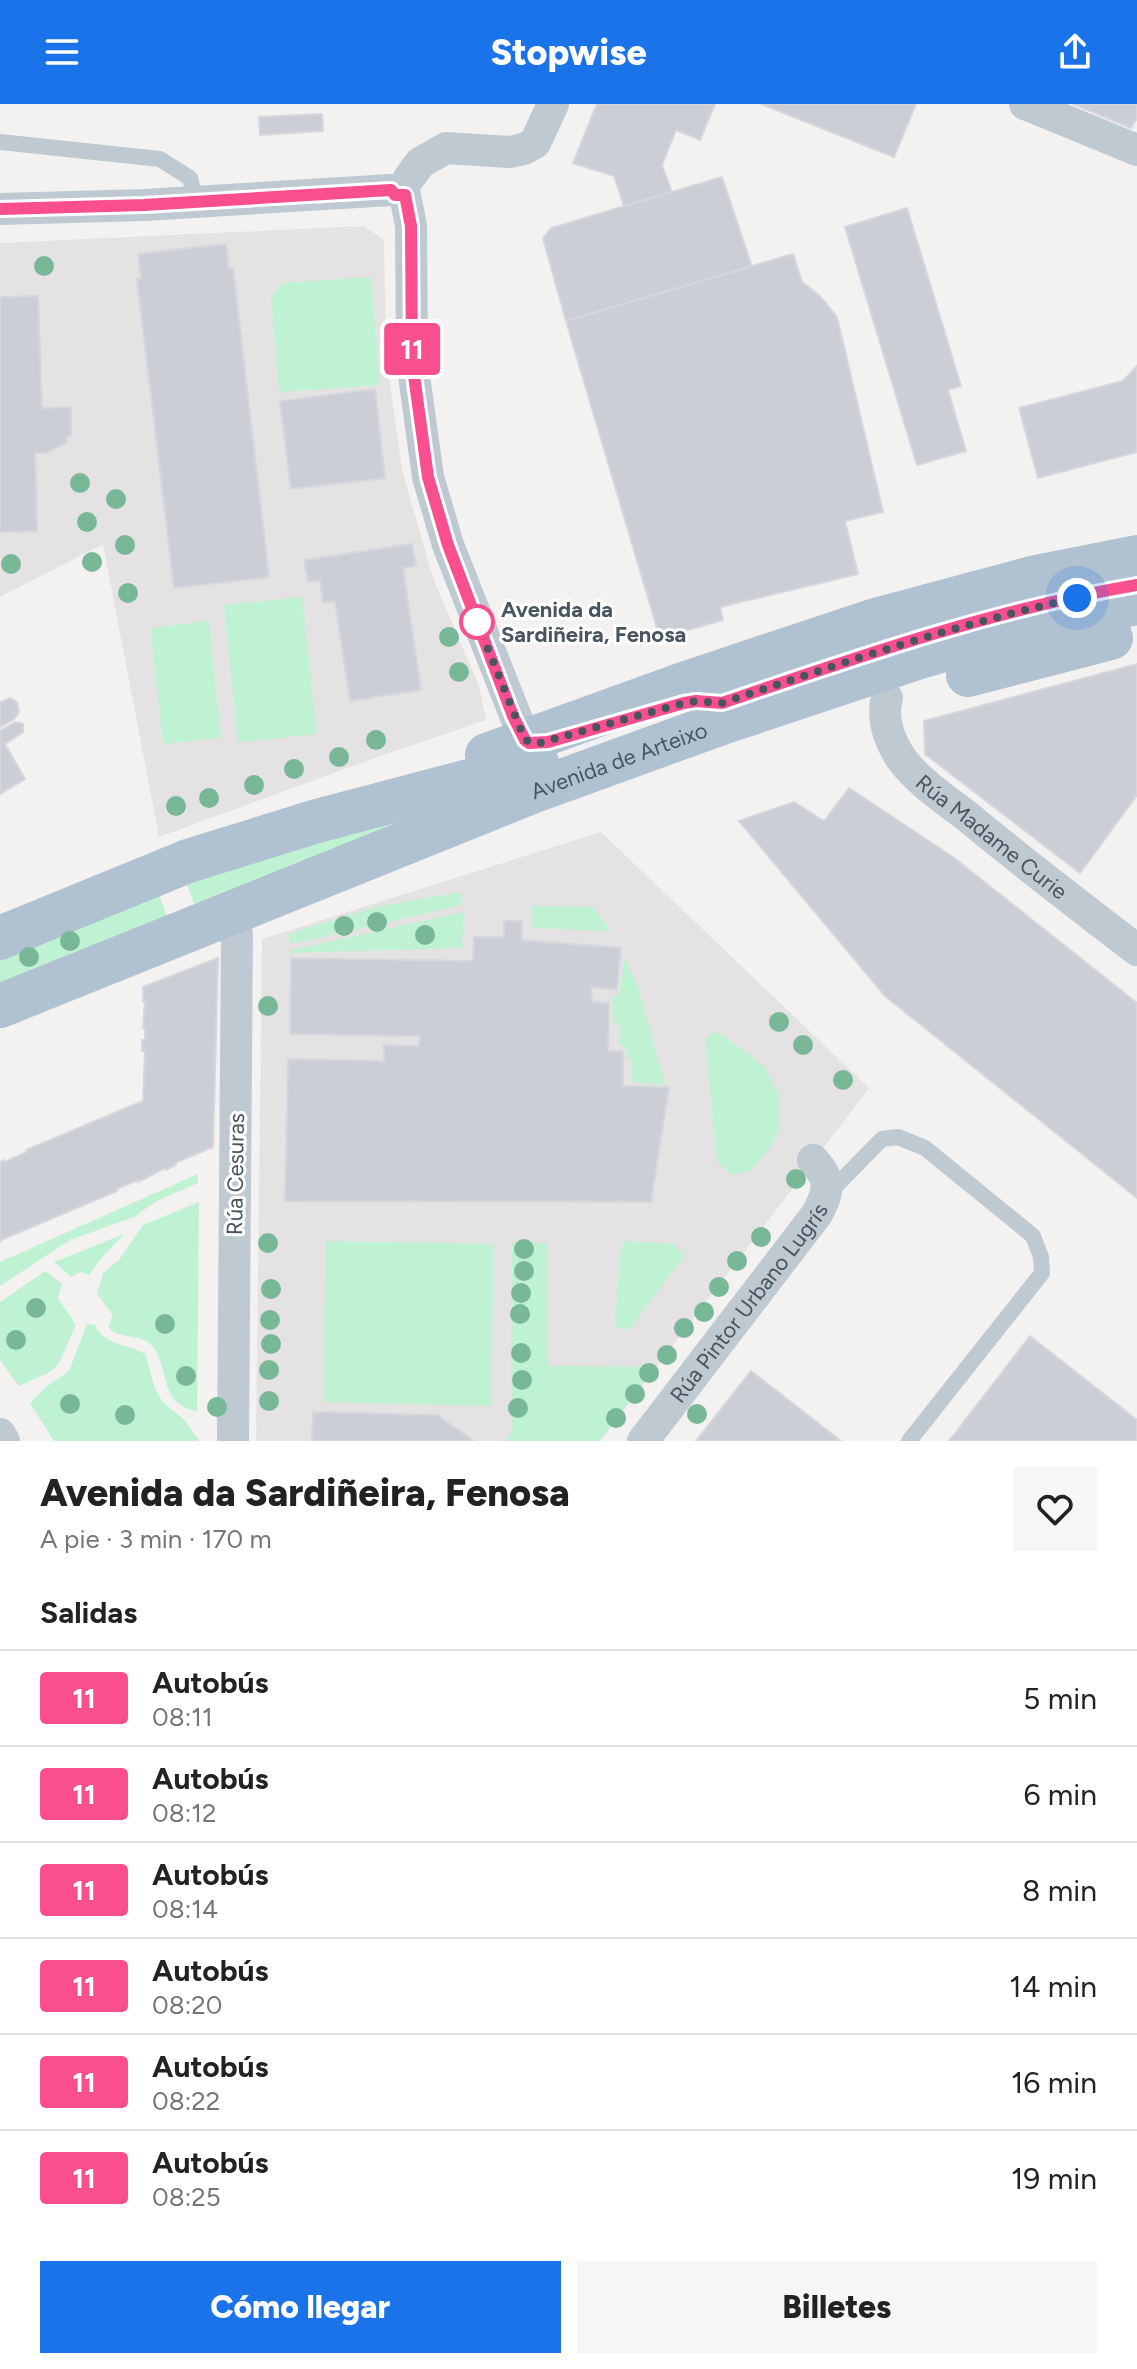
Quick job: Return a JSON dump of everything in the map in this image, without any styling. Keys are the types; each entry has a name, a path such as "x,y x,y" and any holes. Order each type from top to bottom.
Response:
{"main road":[{"name":"Avenida de Arteixo","path":"317,821 525,740 872,621 1036,577 1135,594"},
{"name":"Avenida de Arteixo","path":"380,852 1018,660 1135,594"},
{"name":"Avenida de Arteixo","path":"0,938 188,861 317,821 519,769 918,638 1023,609 1135,594"},
{"name":"Avenida de Arteixo","path":"0,1006 534,791 719,724 923,656 1135,594"}],"street":[{"path":"0,209 196,202 401,188 420,163 446,148 509,152 535,143 553,104"},
{"path":"1025,104 1137,150"},
{"path":"401,188 411,226 412,361 428,477 448,545 525,740"},
{"name":"Rúa Madame Curie","path":"887,698 884,712 886,723 895,749 904,763 995,840 1137,950"},
{"name":"Rúa Cesuras","path":"217,919 230,923 237,933 233,1441"},
{"name":"Rúa Pintor Urbano Lugrís","path":"643,1441 805,1231 827,1194 825,1173 813,1160"},
{"path":"0,1434 4,1441"}],"lane":[{"path":"0,142 160,159 190,178 196,202"},
{"name":"Avenida de Arteixo","path":"525,740 536,744 548,742 684,703 722,703"},
{"path":"827,1194 882,1139 898,1137 925,1148 1033,1236 1041,1257 1042,1273 909,1441"}],"shaded area":[{"path":"364,226 384,240 386,355 402,470 434,581 479,686 486,720 159,837 103,544 0,597 0,243"},
{"path":"601,832 869,1088 600,1441 256,1441 262,939"}],"green space":[{"path":"371,277 380,385 279,392 271,297 283,283"},
{"path":"302,597 317,734 238,742 224,605"},
{"path":"209,621 221,738 163,744 150,628"},
{"path":"403,807 415,819 196,909 186,882"},
{"path":"158,891 167,917 0,990 0,959"},
{"path":"461,892 462,905 291,944 288,934 376,907"},
{"path":"531,906 590,907 595,909 611,931 533,928"},
{"path":"464,912 462,948 291,953 291,950"},
{"path":"625,957 638,986 665,1085 632,1082 632,1059 627,1058 626,1046 619,1045 619,1024 613,1023 612,997 618,997"},
{"path":"714,1032 765,1067 779,1096 779,1128 769,1150 750,1171 732,1175 717,1162 705,1040"},
{"path":"198,1174 198,1183 155,1202 134,1217 70,1240 0,1286 0,1262"},
{"path":"199,1202 197,1411 176,1401 170,1393 158,1355 148,1342 119,1334 108,1327 113,1315 97,1294 103,1273 119,1260 143,1225"},
{"path":"124,1234 89,1275 81,1272 71,1277 54,1262"},
{"path":"326,1241 494,1244 491,1406 323,1402"},
{"path":"624,1241 674,1244 684,1256 629,1330 617,1327 615,1322 620,1254"},
{"path":"512,1243 548,1243 548,1366 655,1367 600,1441 505,1441 511,1433"},
{"path":"45,1271 62,1284 58,1298 76,1325 58,1365 19,1386 0,1360 0,1302"},
{"path":"87,1324 95,1325 110,1341 145,1354 159,1397 185,1420 198,1441 54,1441 30,1403 69,1371"}],"building":[{"path":"597,104 715,104 700,140 676,130 662,165 672,192 624,206 614,176 573,163"},
{"path":"761,104 916,104 894,157"},
{"path":"1073,104 1137,104 1137,118 1131,128"},
{"path":"322,114 323,131 260,135 259,117"},
{"path":"722,177 752,267 566,321 543,238 551,228"},
{"path":"907,208 961,386 948,390 966,451 917,465 845,227"},
{"path":"226,244 229,269 233,268 269,577 174,588 137,279 141,279 138,254"},
{"path":"793,254 802,282 820,296 837,317 883,512 845,521 858,574 720,607 723,620 660,638 566,321"},
{"path":"38,296 42,408 71,407 71,436 67,436 67,442 47,453 35,453 37,531 0,532 0,297"},
{"path":"1137,366 1137,452 1038,478 1019,408 1123,381"},
{"path":"375,389 385,478 291,489 280,401"},
{"path":"412,544 416,566 403,568 421,690 350,701 335,601 323,603 320,580 308,582 304,560"},
{"path":"1137,664 1137,795 1080,873 925,754 924,721"},
{"path":"10,698 17,702 19,712 0,727 0,702"},
{"path":"15,722 23,724 23,732 5,744 25,779 0,794 0,731"},
{"path":"849,788 953,857 1137,1003 1137,1198 885,996 739,821 794,802 824,821"},
{"path":"504,921 522,921 522,940 621,948 617,990 591,987 592,1002 609,1003 608,1051 623,1051 623,1086 669,1087 651,1202 285,1201 288,1059 384,1061 384,1045 419,1046 420,1036 290,1034 291,958 473,961 474,937 504,937"},
{"path":"218,958 213,1147 0,1243 0,1162 143,1101 143,987"},
{"path":"1030,1336 1137,1420 1137,1441 949,1441"},
{"path":"751,1371 841,1441 696,1441"},
{"path":"313,1412 437,1415 474,1441 312,1441"}],"bus line":[{"name":"11","path":"0,209 144,205 391,190 395,195 405,195 411,226 412,361 428,477 448,545 513,716 529,743 548,742 684,703 722,703 918,638 1023,609 1137,585"}],"place":[{"name":"Avenida da Sardiñeira, Fenosa","path":"477,622"}],"route":[{"path":"477,622 513,716 525,740 536,744 684,703 722,703 918,638 1023,609 1077,598"}]}
